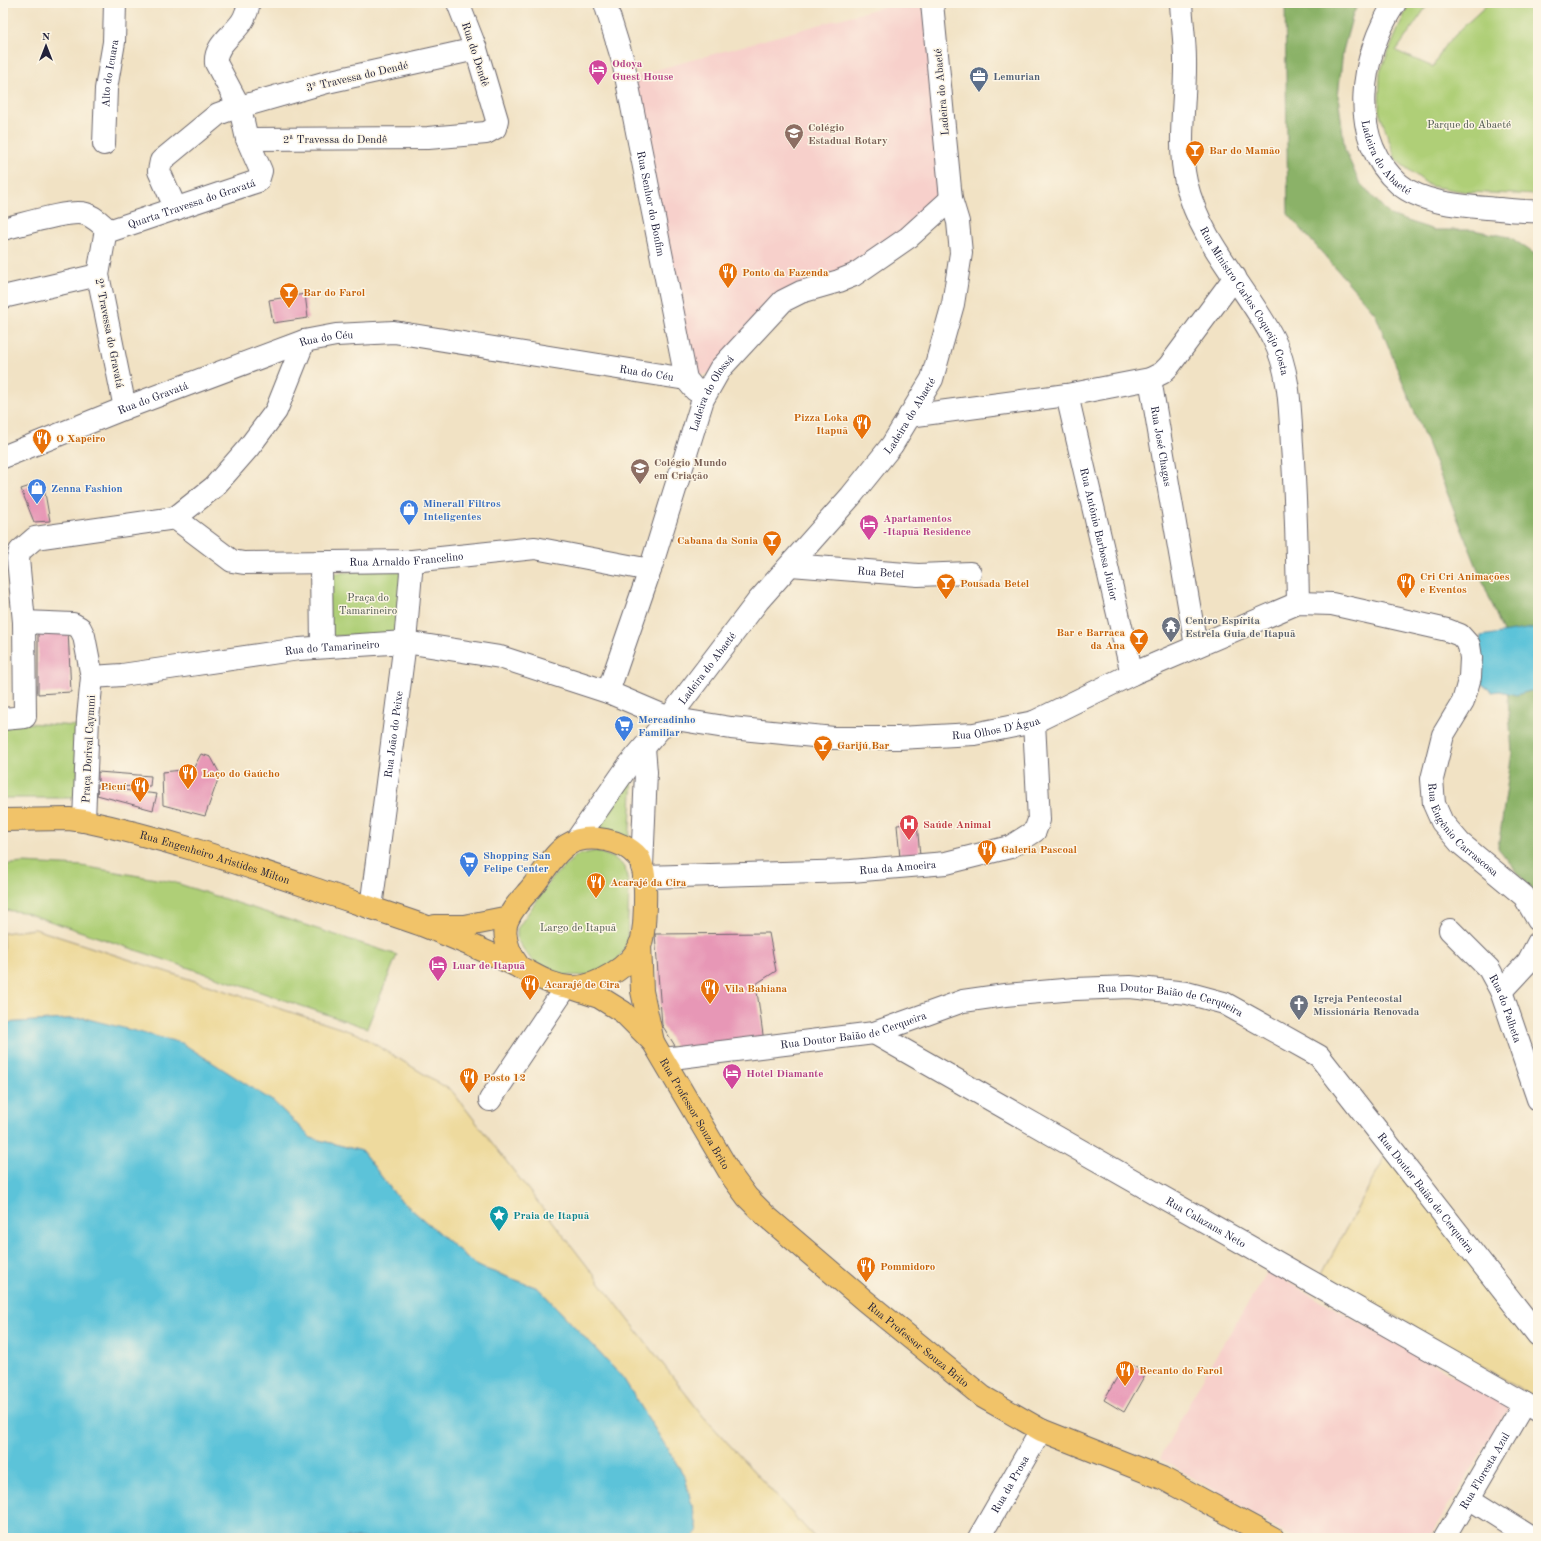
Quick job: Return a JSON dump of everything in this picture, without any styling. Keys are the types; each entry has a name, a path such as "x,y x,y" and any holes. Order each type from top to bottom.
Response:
{"main road":[{"name":"Rua Engenheiro Aristides Milton","path":"3,820 69,819 84,821 218,857 422,925 520,968 538,978 569,987"},
{"path":"520,968 512,957 508,947 506,934 509,917 562,847 577,839 597,838 614,842 630,850 639,858 643,872"},
{"name":"Rua Professor Souza Brito","path":"643,872 645,912 640,944 642,991 659,1050"},
{"name":"Rua Engenheiro Aristides Milton","path":"422,925 464,926 509,917"},
{"path":"569,987 596,983 613,973 631,957 640,944"},
{"name":"Rua Professor Souza Brito","path":"569,987 599,997 623,1012 659,1050 733,1178 747,1197 766,1216 864,1300 983,1397 1041,1430 1162,1478 1273,1538"}],"street":[{"name":"Alto do Icuara","path":"104,144 106,89 114,42 115,3"},
{"path":"247,139 240,108 216,63 216,54 244,19 249,3"},
{"name":"Rua do Dendê","path":"458,3 476,50 492,106"},
{"name":"Rua Senhor do Bonfim","path":"605,3 623,61 686,379 703,399"},
{"name":"Ladeira do Abaeté","path":"577,839 628,766 669,718 758,601 851,496 888,450 932,379 954,304 961,253 958,222 951,199 932,3"},
{"name":"Rua Ministro Carlos Coqueijo Costa","path":"1181,3 1185,59 1182,152 1186,182 1195,213 1205,234 1235,277 1274,339 1285,370 1289,397 1297,516 1298,603"},
{"name":"Ladeira do Abaeté","path":"1396,3 1385,19 1375,41 1368,65 1364,90 1365,114 1369,139 1382,166 1400,185 1425,198 1456,205 1536,214"},
{"name":"3º Travessa do Dendé","path":"240,108 327,82 476,50"},
{"name":"2ª Travessa do Dendê","path":"247,139 428,138 486,133 495,128 497,120 492,106"},
{"path":"176,209 159,171 161,161 218,114 240,108"},
{"name":"Quarta Travessa do Gravatá","path":"109,231 258,181 260,171 247,139"},
{"name":"Ladeira do Olossá","path":"608,692 650,570 703,399 720,369 783,301 801,292 839,281 861,271 909,237 951,199"},
{"path":"3,229 67,214 85,214 98,220 109,231 105,235 102,242 99,266 3,296"},
{"name":"2ª Travessa do Gravatá","path":"99,266 125,408"},
{"path":"909,416 1067,395 1150,379 1162,373 1169,366 1235,277"},
{"name":"Rua do Céu","path":"175,518 214,487 249,447 276,411 304,341 336,335 394,332 686,379"},
{"name":"Rua do Gravatá","path":"3,456 125,408 304,341"},
{"name":"Rua José Chagas","path":"1150,379 1196,646"},
{"name":"Rua Antônio Barbosa Júnior","path":"1067,395 1132,674"},
{"path":"3,719 24,717 24,622 18,559 20,551 35,538 175,518"},
{"name":"Rua Arnaldo Francelino","path":"175,518 232,561 244,563 412,561 535,548 650,570"},
{"name":"Rua João do Peixe","path":"371,908 405,642 412,561"},
{"path":"321,563 322,647"},
{"name":"Rua Betel","path":"791,565 918,575 970,573"},
{"name":"Rua Olhos D'Água","path":"669,718 731,728 834,738 898,738 974,734 1034,722 1132,674 1298,603"},
{"name":"Rua Eugênio Carrascosa","path":"1298,603 1332,604 1447,630 1460,635 1469,645 1471,658 1470,677 1463,702 1443,735 1432,779 1434,804 1442,822 1460,843 1524,896 1538,920"},
{"path":"24,622 73,624 80,628 84,636 92,677"},
{"name":"Rua do Tamarineiro","path":"92,677 122,675 299,649 405,642 500,657 608,692 669,718"},
{"name":"Praça Dorival Caymmi","path":"84,821 88,718 92,677"},
{"name":"Rua da Amoeira","path":"643,872 859,870 946,863 1010,848 1035,831 1039,820 1034,722"},
{"path":"643,872 645,779 644,748"},
{"name":"Rua do Palheta","path":"1450,930 1489,969 1501,990 1538,1099"},
{"path":"1501,990 1528,962 1538,943"},
{"path":"490,1100 569,987"},
{"name":"Rua Doutor Baião de Cerqueira","path":"659,1050 874,1032 963,1001 1012,994 1075,989 1130,987 1187,993 1224,1003 1319,1056 1538,1335"},
{"name":"Rua Calazans Neto","path":"874,1032 1531,1407"},
{"name":"Rua Floresta Azul","path":"1445,1538 1469,1498 1531,1407"},
{"name":"Rua da Prosa","path":"979,1538 1041,1430"},
{"path":"1469,1498 1532,1538"}],"shaded area":[{"name":"Colégio Estadual Rotary","path":"897,3 932,3 951,199 909,237 791,297 708,374 686,379 627,78"},
{"path":"1268,1271 1510,1407 1429,1538 1294,1538 1160,1458 1206,1372"}],"green space":[{"path":"1285,3 1359,3 1353,14 1343,51 1338,96 1345,150 1359,182 1390,215 1434,230 1473,230 1510,237 1536,255 1538,259 1538,898 1498,848 1512,752 1503,632 1375,313 1288,214"},
{"name":"Parque do Abaeté","path":"1412,3 1429,3 1396,51 1433,67 1443,48 1489,3 1538,3 1538,195 1467,192 1430,186 1396,160 1379,111 1380,72 1407,8"},
{"name":"Praça do Tamarineiro","path":"406,567 399,636 330,636 327,574"},
{"path":"26,723 78,726 78,798 3,798 3,726"},
{"path":"633,776 629,843 589,830"},
{"name":"Largo de Itapuã","path":"596,851 614,858 625,867 629,888 627,944 614,966 591,976 562,975 532,961 517,940 517,929 553,877 577,855"},
{"path":"23,863 82,866 173,882 397,955 367,1028 23,912 3,910 3,865"}],"sand":[{"name":"Praia de Itapuã","path":"35,929 358,1034 452,1091 703,1416 815,1538 693,1538 698,1531 685,1477 623,1378 538,1288 477,1266 397,1197 362,1151 311,1138 274,1102 84,1018 3,1023 3,933"},
{"path":"1391,1146 1538,1346 1538,1399 1322,1273"}],"water":[{"path":"1533,628 1538,630 1537,689 1516,695 1500,691 1492,692 1478,681 1481,636"},
{"path":"84,1018 182,1043 274,1102 311,1138 362,1151 397,1197 477,1266 538,1288 623,1378 685,1477 698,1531 693,1538 3,1538 3,1023"}],"building":[{"name":"Bar do Farol","path":"305,294 308,318 273,323 269,300"},
{"name":"Zenna Fashion","path":"43,482 50,521 34,522 21,489"},
{"path":"68,630 71,692 38,694 38,631"},
{"name":"Laço do Gaúcho","path":"201,754 211,757 220,774 205,816 163,805 162,772 193,769"},
{"path":"98,772 151,776 150,786 98,787"},
{"name":"Picuí","path":"98,787 157,794 153,810 97,795"},
{"name":"Saúde Animal","path":"917,823 920,856 900,858 897,825"},
{"name":"Vila Bahiana","path":"769,933 776,971 756,984 764,1042 677,1049 662,1025 655,934"},
{"name":"Recanto do Farol","path":"1126,1362 1146,1373 1124,1412 1104,1400"}],"place":[{"name":"Odoya Guest House","path":"598,86"},
{"name":"Lemurian","path":"979,93"},
{"name":"Colégio Estadual Rotary","path":"794,150"},
{"name":"Bar do Mamão","path":"1195,167"},
{"name":"Ponto da Fazenda","path":"728,289"},
{"name":"Bar do Farol","path":"289,309"},
{"name":"Pizza Loka Itapuã","path":"862,440"},
{"name":"O Xapeiro","path":"42,455"},
{"name":"Colégio Mundo em Criação","path":"640,485"},
{"name":"Zenna Fashion","path":"37,505"},
{"name":"Minerall Filtros Inteligentes","path":"409,526"},
{"name":"Apartamentos -Itapuã Residence","path":"869,541"},
{"name":"Cabana da Sonia","path":"772,557"},
{"name":"Cri Cri Animações e Eventos","path":"1406,599"},
{"name":"Pousada Betel","path":"946,600"},
{"name":"Centro Espírita Estrela Guia de Itapuã","path":"1171,643"},
{"name":"Bar e Barraca da Ana","path":"1139,655"},
{"name":"Mercadinho Familiar","path":"624,742"},
{"name":"Garijú Bar","path":"823,762"},
{"name":"Laço do Gaúcho","path":"188,790"},
{"name":"Picuí","path":"140,803"},
{"name":"Saúde Animal","path":"909,841"},
{"name":"Galeria Pascoal","path":"987,866"},
{"name":"Shopping San Felipe Center","path":"469,878"},
{"name":"Acarajé da Cira","path":"596,899"},
{"name":"Luar de Itapuã","path":"438,982"},
{"name":"Acarajé de Cira","path":"530,1001"},
{"name":"Vila Bahiana","path":"710,1005"},
{"name":"Igreja Pentecostal Missionária Renovada","path":"1299,1021"},
{"name":"Hotel Diamante","path":"732,1090"},
{"name":"Posto 12","path":"469,1094"},
{"name":"Praia de Itapuã","path":"499,1232"},
{"name":"Pommidoro","path":"866,1283"},
{"name":"Recanto do Farol","path":"1125,1387"}]}
